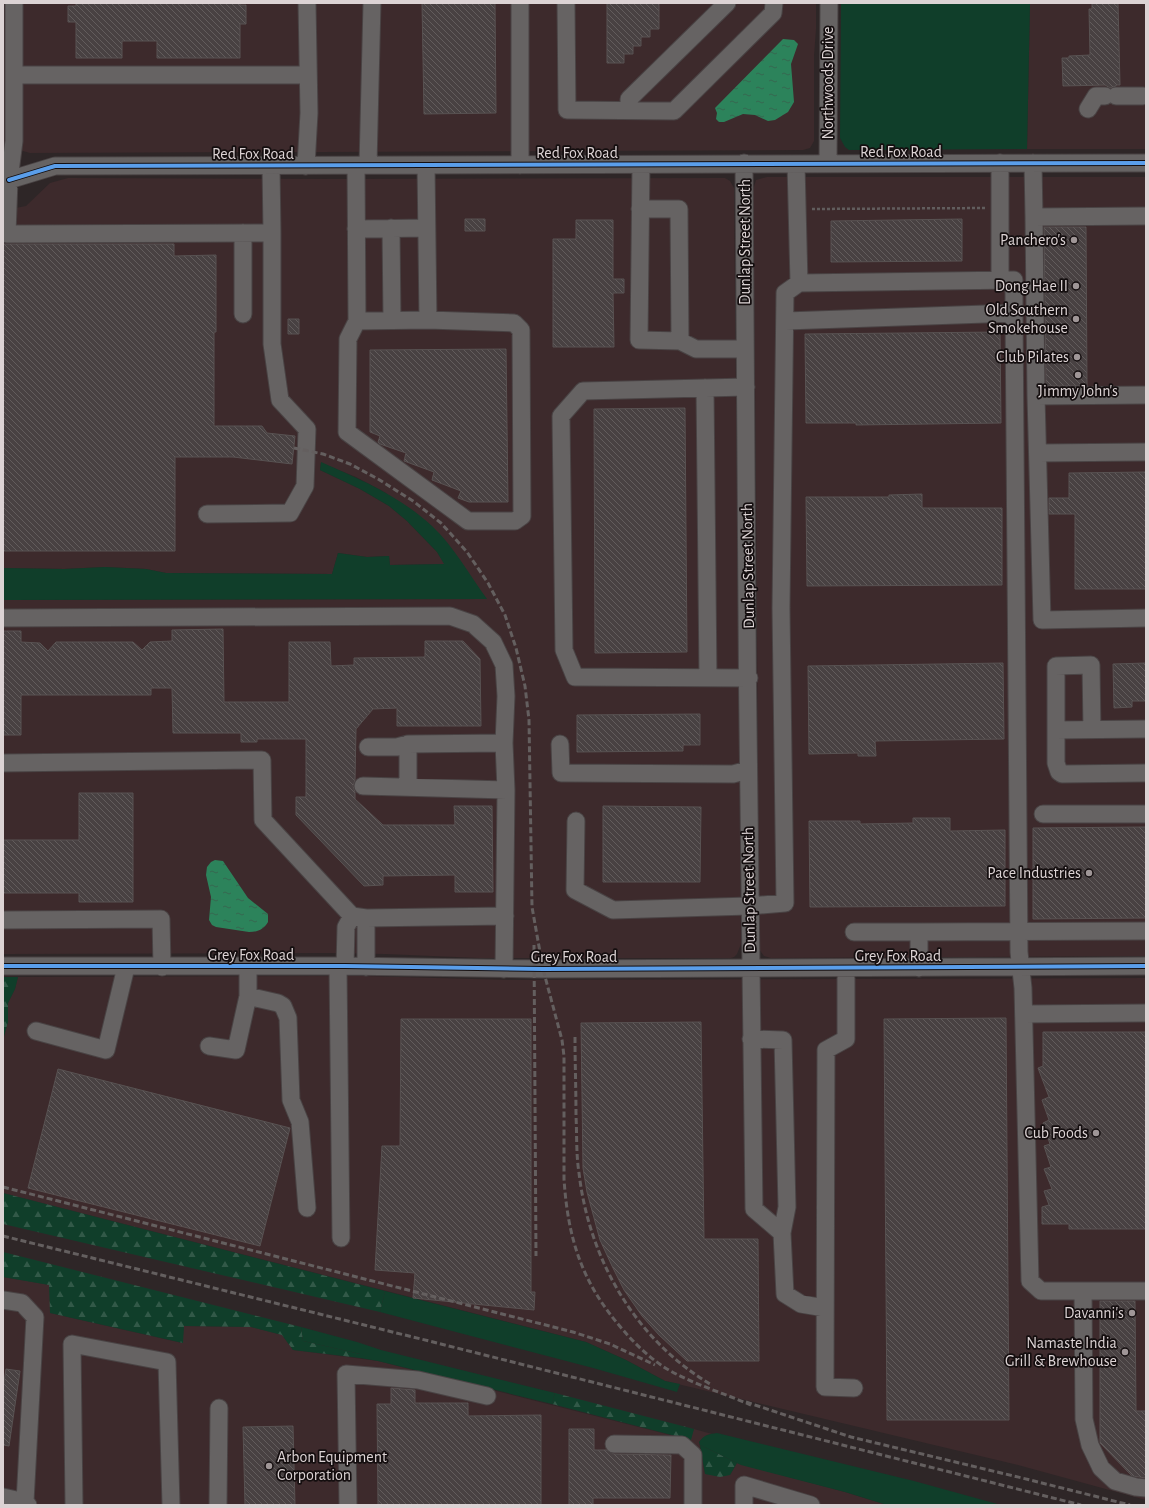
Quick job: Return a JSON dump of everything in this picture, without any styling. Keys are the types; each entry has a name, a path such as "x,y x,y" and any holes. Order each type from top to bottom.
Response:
{"street":[{"path":"14,3 14,141 6,178 5,234 272,233"},
{"path":"306,166 309,113 307,3"},
{"path":"357,321 428,320 514,323 521,330 522,516 515,521 468,521 347,432 348,339 357,321 356,229 362,166 372,3"},
{"path":"520,3 520,165"},
{"path":"566,3 567,110 629,111 674,111 773,13 774,3"},
{"path":"629,111 629,99 727,3"},
{"name":"Northwoods Drive","path":"828,164 829,3"},
{"path":"14,75 308,75"},
{"path":"1088,109 1096,96 1143,96"},
{"path":"1033,163 1036,396 1042,620 1146,618"},
{"name":"Red Fox Road","path":"6,178 55,166 1146,163"},
{"name":"Dunlap Street North","path":"744,164 749,906 754,1209 782,1233"},
{"path":"796,164 799,283"},
{"path":"1000,164 1000,280"},
{"path":"426,165 428,320"},
{"path":"641,165 639,340 680,341 696,349 745,349"},
{"path":"207,514 290,513 305,486 307,429 280,400 272,344 271,166"},
{"path":"640,209 679,209 680,341"},
{"path":"1034,217 1146,216"},
{"path":"391,228 392,320"},
{"path":"356,229 426,228"},
{"path":"243,233 243,314"},
{"path":"576,821 575,890 613,910 749,906 785,903 781,608 786,321 785,294 799,283 1014,280 1018,931 1024,1014 1030,1281 1042,1291 1146,1291"},
{"path":"786,321 1014,312"},
{"path":"746,387 582,391 561,416 561,440 564,650 575,677 748,678"},
{"path":"705,388 708,678"},
{"path":"1036,396 1146,395"},
{"path":"1038,453 1146,452"},
{"path":"3,618 450,616 473,624 493,642 504,665 506,696 504,743 506,790 504,969"},
{"path":"1092,730 1091,665 1056,666 1056,763 1059,772 1062,774 1146,773"},
{"path":"1056,730 1146,729"},
{"path":"368,747 397,747 408,744 504,743"},
{"path":"408,744 408,786"},
{"path":"560,744 561,773 733,774 748,770"},
{"path":"3,763 262,760 263,820 359,917 366,967"},
{"path":"363,786 408,786 506,790"},
{"path":"1043,814 1146,814"},
{"path":"341,1238 342,967 346,927 359,917 505,916"},
{"path":"3,920 161,919 162,967"},
{"path":"854,932 1146,931"},
{"path":"919,932 919,968"},
{"name":"Grey Fox Road","path":"3,966 504,969 1021,968 1146,966"},
{"path":"36,1031 106,1050 126,967"},
{"path":"209,1046 236,1050 248,996 248,967"},
{"path":"846,968 846,1039 826,1050 826,1308 824,1387 854,1388"},
{"path":"248,996 278,1003 283,1006 288,1018 291,1100 300,1122 307,1208"},
{"path":"1024,1014 1146,1012"},
{"path":"751,1039 783,1040 787,1207 782,1233 785,1294 802,1304 826,1308"},
{"path":"1083,1291 1084,1419 1090,1445 1101,1468 1115,1481 1136,1487 1146,1488"},
{"path":"3,1300 22,1303 35,1317 26,1503 3,1497"},
{"path":"74,1505 72,1344 167,1362 171,1505"},
{"path":"348,1505 346,1374 418,1380 487,1396"},
{"path":"218,1505 219,1408"},
{"path":"614,1444 682,1445 693,1455 693,1505"},
{"path":"744,1505 744,1485 811,1505"}],"path":[{"path":"797,209 1000,208"}],"shaded area":[{"path":"3,3 816,3 814,56 814,141 810,148 803,150 30,153 16,149 3,151"},
{"path":"1030,3 1146,3 1146,149 1027,149"},
{"path":"767,177 1146,177 1146,956 771,958 764,956 759,949 753,190 756,180"},
{"path":"68,178 725,178 730,181 734,188 741,944 737,954 734,957 479,958 328,953 3,954 3,600 486,599 386,493 356,477 321,463 320,470 360,489 389,506 407,521 437,552 445,564 390,565 389,556 367,557 338,553 332,574 166,573 146,569 105,567 64,569 3,568 3,207 10,209 26,206 50,183"},
{"path":"362,976 512,980 1146,978 1146,1500 1018,1465 665,1381 626,1360 586,1342 3,1193 3,1040 8,1022 8,1003 15,989 18,977"},
{"path":"3,1277 50,1285 50,1313 182,1343 184,1326 251,1327 282,1335 293,1350 378,1361 690,1440 694,1429 712,1434 707,1435 699,1442 705,1474 730,1475 737,1463 887,1505 3,1505"}],"green space":[{"path":"841,3 1030,3 1027,149 849,150 845,147 840,138"},
{"path":"321,462 394,497 420,516 447,542 487,599 3,600 3,568 64,569 105,567 146,569 166,573 332,574 338,553 367,557 389,556 390,565 444,564 437,552 407,521 389,506 360,489 320,470"},
{"path":"3,977 18,977 15,989 8,1003 8,1022 3,1040"},
{"path":"3,1193 385,1291 380,1312 3,1224"},
{"path":"3,1252 301,1327 303,1341 360,1354 360,1358 293,1350 282,1335 251,1327 184,1326 183,1343 50,1313 49,1285 3,1277"},
{"path":"385,1291 586,1342 626,1360 665,1381 680,1384 677,1392 593,1368 380,1312"},
{"path":"301,1327 381,1350 555,1393 552,1404 378,1361 360,1358 360,1354 303,1341"},
{"path":"555,1393 694,1429 691,1440 552,1404"},
{"path":"717,1433 914,1481 1001,1505 887,1505 845,1492 741,1465 700,1445 699,1442 705,1436"},
{"path":"700,1445 737,1463 730,1475 720,1477 705,1474"}],"water":[{"path":"783,39 794,40 798,44 791,64 794,102 788,112 775,120 768,121 755,115 743,114 724,122 719,122 716,119 717,113 715,108"},
{"path":"215,860 223,861 248,898 268,914 268,922 265,927 258,931 249,932 216,927 212,925 209,920 211,897 206,875 207,867"}],"building":[{"path":"76,3 240,3 240,5 246,5 246,24 240,24 240,58 157,58 157,41 122,41 122,58 76,58 76,22 68,22 68,6 76,6"},
{"path":"422,3 495,3 496,113 424,114"},
{"path":"607,3 659,3 659,29 650,29 650,37 641,37 641,46 633,46 633,54 624,54 624,63 607,63"},
{"path":"1092,3 1118,3 1120,85 1110,88 1105,85 1063,86 1062,58 1069,58 1069,56 1090,55 1089,9 1092,9"},
{"path":"465,219 485,219 485,231 465,231"},
{"path":"962,219 962,261 831,262 831,221"},
{"path":"576,220 613,220 613,279 624,279 624,293 613,293 614,347 553,347 553,239 576,239"},
{"path":"1044,227 1086,227 1087,386 1046,386"},
{"path":"3,244 174,244 174,256 216,255 214,426 262,426 267,433 295,436 292,464 233,457 175,457 175,551 3,551"},
{"path":"288,319 299,319 299,334 288,334"},
{"path":"1000,332 1001,423 856,425 856,423 806,423 805,334"},
{"path":"506,349 508,502 469,502 458,498 461,491 432,480 434,472 404,461 406,453 380,444 378,442 380,436 370,432 370,350"},
{"path":"685,408 687,652 595,653 594,409"},
{"path":"1146,472 1146,589 1075,589 1075,514 1049,514 1049,498 1069,498 1069,473"},
{"path":"922,494 922,508 1002,508 1002,585 807,586 806,497 889,497 889,495"},
{"path":"223,629 224,702 289,702 289,642 330,642 331,666 354,665 354,658 425,657 425,641 463,641 480,659 481,726 397,726 397,708 373,709 356,729 355,780 353,786 355,799 383,825 455,825 454,806 492,806 493,892 455,892 455,875 383,876 383,885 364,886 296,815 296,797 306,797 306,739 257,739 257,742 241,742 241,733 173,733 172,688 151,688 151,695 21,695 21,735 3,735 3,631 21,631 21,642 40,643 48,651 56,642 133,642 142,650 150,642 172,641 172,630"},
{"path":"1003,663 1004,739 875,741 876,756 858,756 858,753 809,754 808,666"},
{"path":"1146,663 1146,701 1132,701 1132,707 1114,708 1113,664"},
{"path":"700,714 700,745 683,745 683,751 577,752 577,715"},
{"path":"79,793 133,793 133,902 79,902 79,893 3,893 3,840 79,840"},
{"path":"603,806 701,807 700,882 603,882"},
{"path":"913,818 950,818 950,831 1005,830 1005,906 810,907 809,821 860,821 860,824 913,823"},
{"name":"Pace Industries","path":"1146,827 1146,918 1033,919 1033,828"},
{"path":"1006,1018 1009,1420 887,1420 884,1019"},
{"path":"401,1019 531,1019 531,1292 535,1292 534,1310 413,1298 415,1273 375,1270 382,1146 400,1146"},
{"path":"701,1022 704,1239 758,1239 759,1361 687,1361 659,1335 642,1316 624,1290 600,1240 587,1192 583,1168 581,1023"},
{"name":"Cub Foods","path":"1043,1032 1146,1032 1146,1229 1069,1229 1069,1224 1042,1224 1042,1207 1049,1205 1044,1191 1052,1189 1044,1169 1051,1167 1044,1146 1050,1144 1043,1123 1049,1120 1042,1100 1049,1097 1038,1068 1043,1066"},
{"path":"58,1069 290,1128 260,1246 28,1188"},
{"path":"1100,1301 1135,1301 1136,1411 1146,1411 1146,1478 1132,1476 1100,1443"},
{"path":"6,1369 20,1371 9,1446 3,1445 3,1388"},
{"path":"391,1388 415,1390 415,1403 468,1403 468,1416 541,1415 541,1505 378,1505 377,1404 391,1404"},
{"name":"Arbon Equipment Corporation","path":"293,1426 295,1505 245,1505 243,1427"},
{"path":"569,1429 594,1429 594,1450 607,1450 614,1454 671,1455 670,1498 593,1498 593,1505 569,1505"}],"railway":[{"path":"294,448 323,454 350,464 378,479 413,501 441,523 467,552 488,583 505,615 516,648 525,686 529,720 532,907 543,969 562,1040 564,1056 564,1179 569,1222 574,1242 580,1261 598,1297 624,1331 644,1352 655,1361 677,1374 751,1405"},
{"path":"534,945 536,1256"},
{"path":"575,1037 578,1166 584,1205 593,1236 605,1266 620,1294 638,1320 659,1344 683,1366 710,1384"},
{"path":"3,1187 573,1332 610,1344 655,1365"},
{"path":"3,1236 429,1341 1081,1505"},
{"path":"746,1402 851,1437 1130,1505"}],"cycle path":[{"path":"9,180 55,166 1146,163"},
{"path":"3,966 345,966 543,969 1146,966"}],"place":[{"name":"Panchero's","path":"1074,240"},
{"name":"Dong Hae II","path":"1076,286"},
{"name":"Old Southern Smokehouse","path":"1076,319"},
{"name":"Club Pilates","path":"1077,357"},
{"name":"Jimmy John's","path":"1078,375"},
{"name":"Pace Industries","path":"1089,873"},
{"name":"Cub Foods","path":"1096,1133"},
{"name":"Davanni's","path":"1132,1313"},
{"name":"Namaste India Grill & Brewhouse","path":"1125,1352"},
{"name":"Arbon Equipment Corporation","path":"269,1466"}]}
